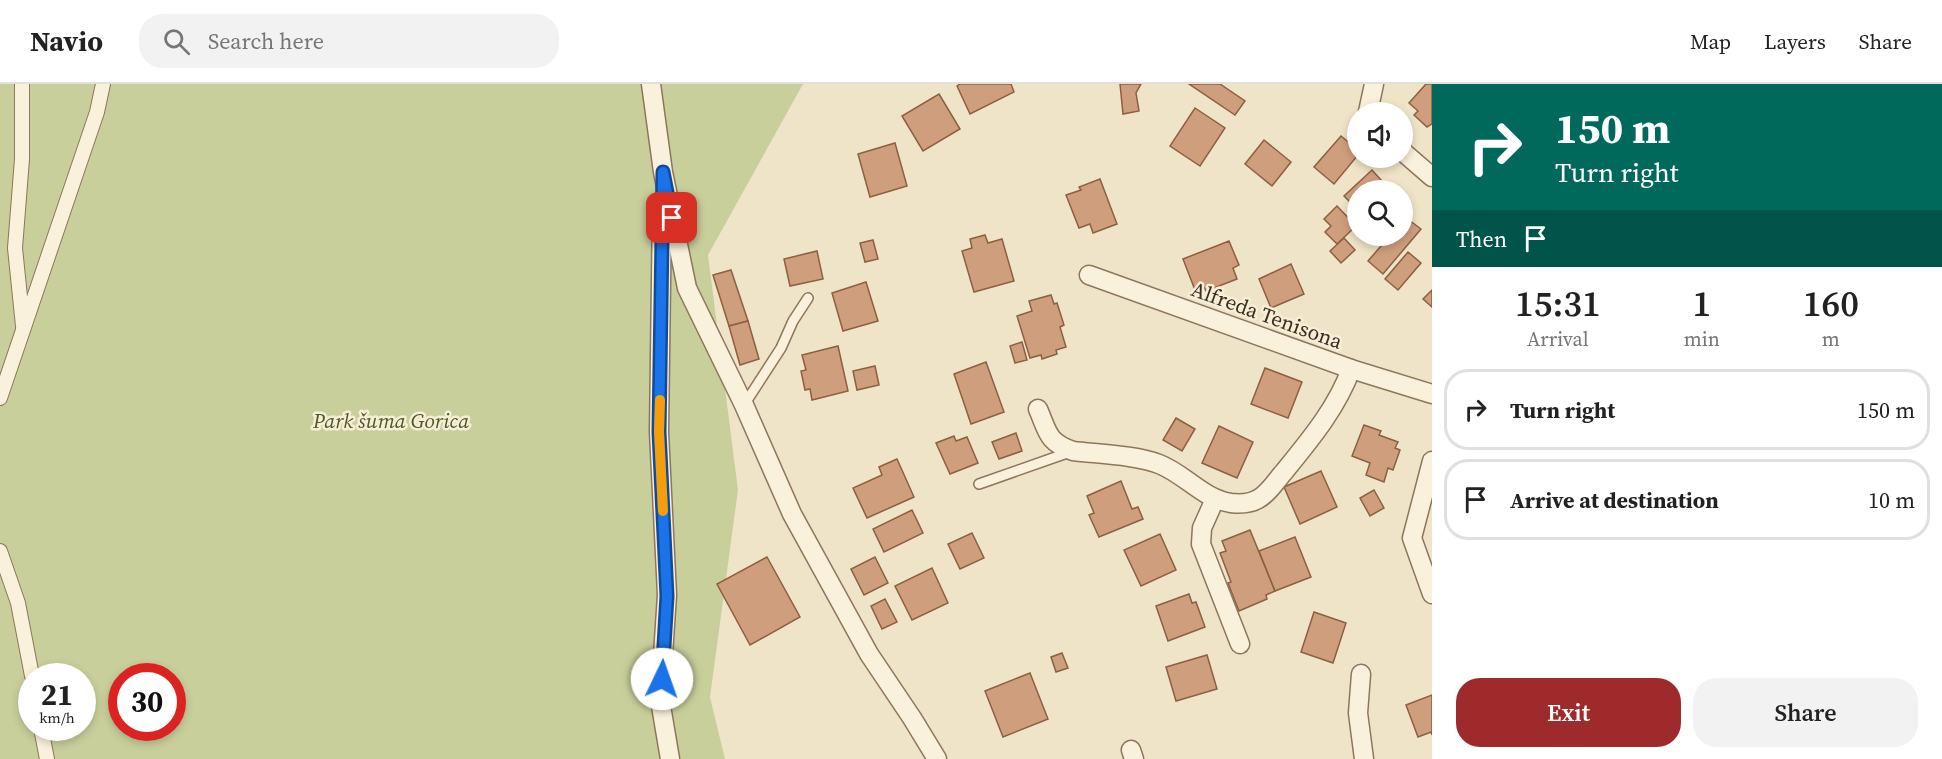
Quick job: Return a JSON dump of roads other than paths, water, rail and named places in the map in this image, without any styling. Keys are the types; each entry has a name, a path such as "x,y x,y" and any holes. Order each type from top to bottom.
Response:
{"street":[{"path":"22,84 22,159 15,248 24,332"},
{"path":"0,399 97,112 103,84"},
{"path":"651,84 663,172 687,288 744,405 792,514 869,654 937,759"},
{"path":"1370,102 1374,84"},
{"path":"1413,161 1432,177"},
{"path":"663,172 659,432 667,596 660,700 670,759"},
{"name":"Alfreda Tenisona","path":"1089,274 1351,369 1432,394"},
{"path":"1038,409 1050,438 1061,447 1073,451 1137,459 1157,464 1177,473 1215,499 1231,503 1247,503 1259,499 1299,454 1331,410 1342,392 1351,369"},
{"path":"1432,461 1412,538 1432,594"},
{"path":"1215,499 1202,528 1201,543 1240,644"},
{"path":"0,551 18,603 30,663"},
{"path":"1361,674 1358,712 1364,759"},
{"path":"44,741 47,759"}],"lane":[{"path":"744,405 781,348 793,321 808,298"},
{"path":"980,484 1073,451"}],"park label":[{"name":"Park šuma Gorica","path":"391,420"}]}
